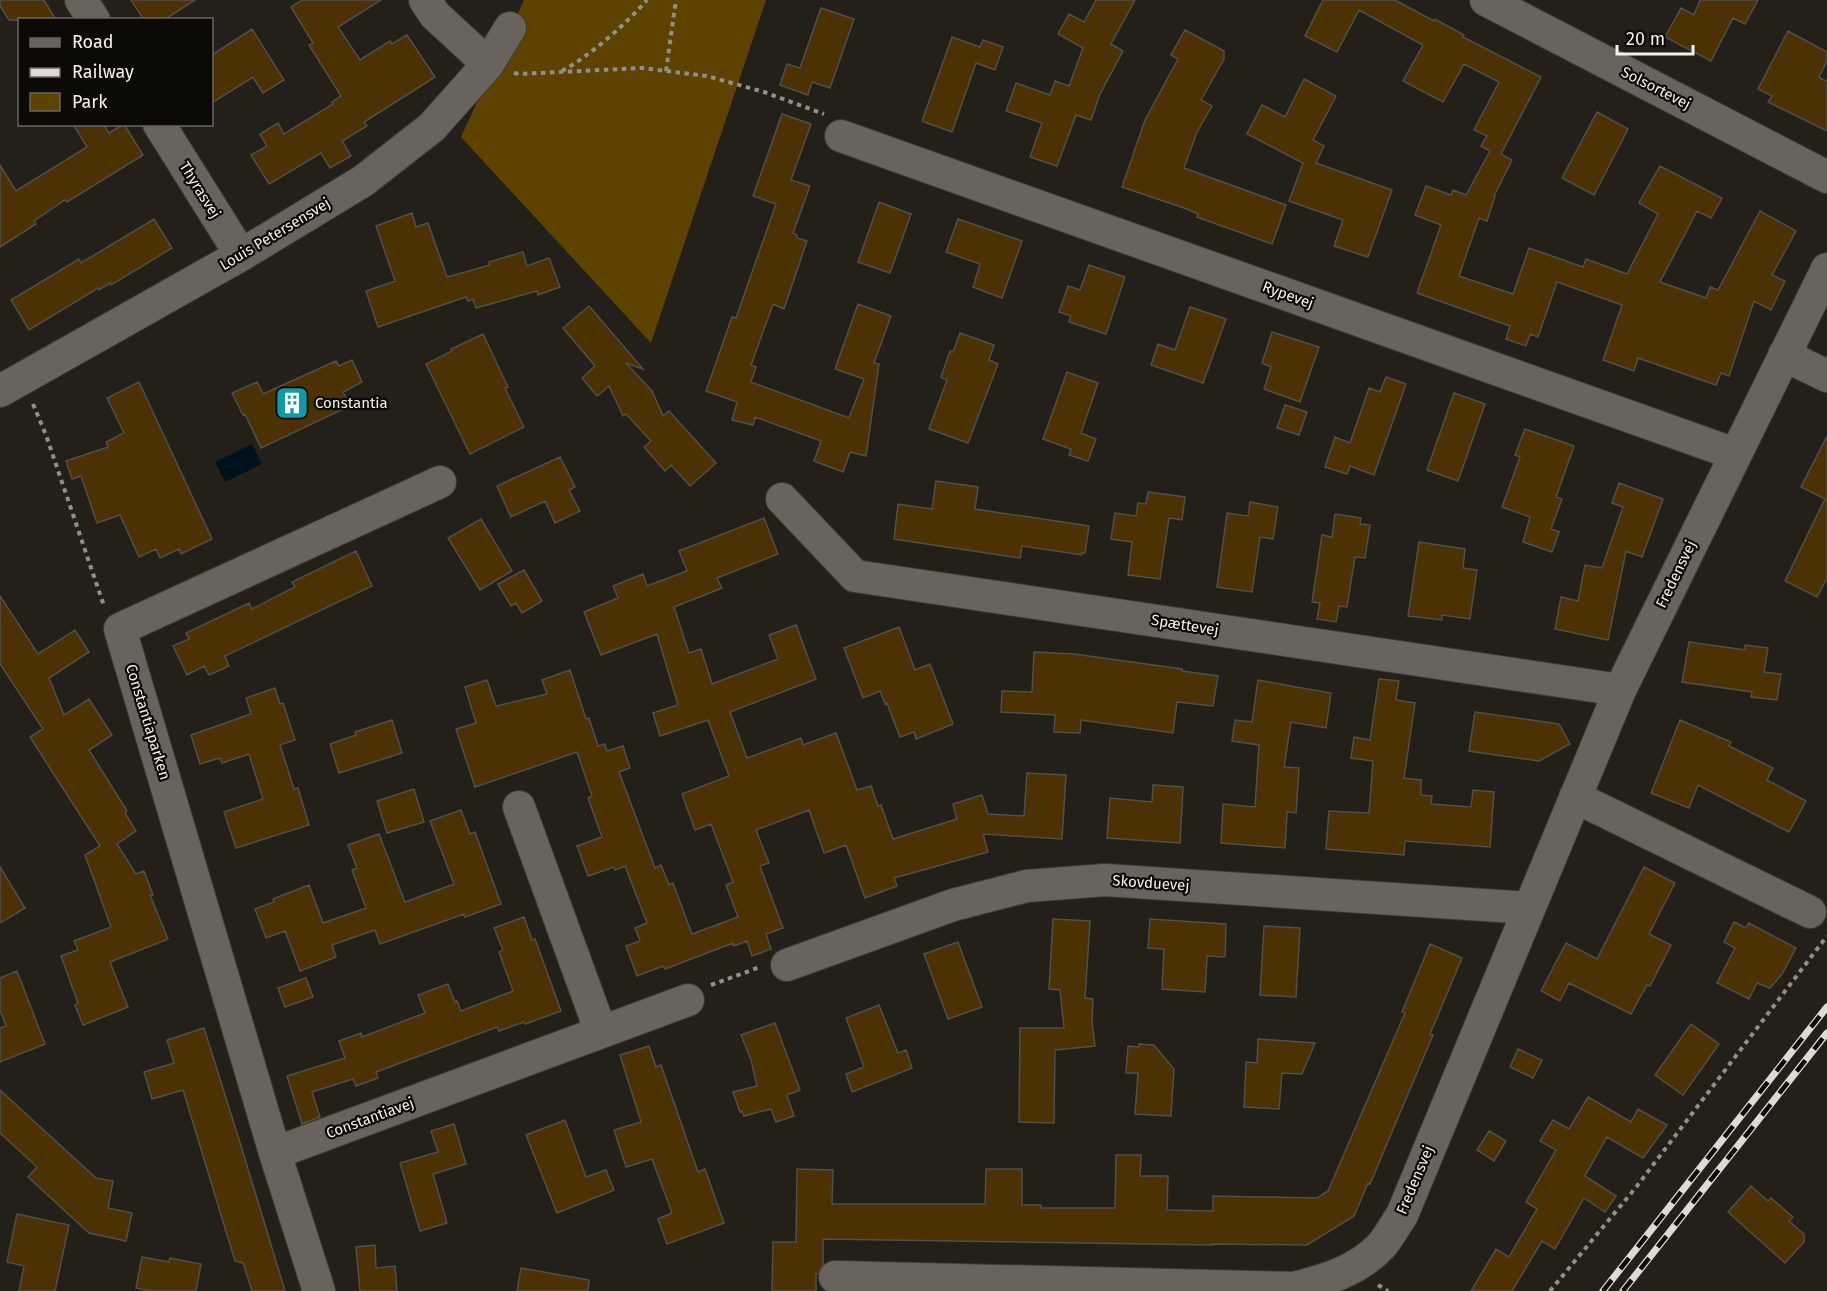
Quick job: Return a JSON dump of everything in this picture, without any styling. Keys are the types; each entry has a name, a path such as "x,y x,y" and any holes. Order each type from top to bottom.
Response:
{"street":[{"path":"81,0 93,18"},
{"path":"425,0 435,15 488,64"},
{"name":"Solsortevej","path":"1486,0 1827,177"},
{"name":"Louis Petersensvej","path":"0,392 241,255 363,181 432,127 488,64 510,28"},
{"name":"Thyrasvej","path":"160,126 241,255"},
{"name":"Rypevej","path":"841,136 1735,454"},
{"name":"Fredensvej","path":"835,1277 1294,1288 1328,1279 1356,1266 1382,1245 1402,1215 1620,690 1827,269"},
{"path":"1784,355 1827,376"},
{"path":"120,628 440,482"},
{"name":"Spættevej","path":"782,499 855,576 1620,690"},
{"name":"Constantiaparken","path":"120,628 275,1153"},
{"path":"1575,797 1819,924"},
{"path":"519,807 601,1032"},
{"name":"Skovduevej","path":"787,965 953,905 1027,886 1105,880 1529,908"},
{"name":"Constantiavej","path":"275,1153 688,1000"},
{"path":"275,1153 319,1291"}],"path":[{"path":"559,72 578,62 636,12 646,0"},
{"path":"666,71 675,0"},
{"path":"488,64 519,75 642,68 707,76 764,92 836,119 841,136"},
{"path":"34,407 46,435 107,614 120,628"},
{"path":"1550,1291 1637,1186 1819,924"},
{"path":"688,1000 688,993 770,963 787,965"}],"green space":[{"path":"524,0 766,0 651,343 461,137"}],"water":[{"path":"252,444 262,464 225,482 215,462"}],"building":[{"path":"0,0 44,0 55,18 9,20 0,6"},
{"path":"131,0 195,0 167,18 143,18"},
{"path":"302,0 381,0 338,27 360,60 390,41 392,44 407,35 435,77 364,122 367,126 342,141 351,156 330,168 321,153 269,184 251,155 267,146 260,134 278,123 284,134 333,104 332,102 341,96 309,45 313,43 291,7"},
{"path":"1096,0 1135,0 1111,44 1123,51 1100,94 1091,120 1076,115 1057,166 1030,157 1042,123 1006,111 1016,83 1050,95 1055,81 1069,86 1083,48 1058,34 1069,14 1084,22"},
{"path":"1323,0 1395,0 1434,21 1435,19 1464,35 1463,37 1541,77 1501,154 1512,160 1494,196 1487,221 1479,218 1459,276 1513,294 1529,248 1583,267 1586,259 1627,274 1658,214 1639,203 1660,166 1722,198 1711,218 1697,211 1660,282 1706,298 1710,287 1718,290 1760,211 1796,231 1772,275 1785,281 1771,310 1754,301 1729,376 1721,373 1716,385 1638,358 1634,371 1603,360 1622,305 1557,282 1538,337 1530,334 1526,346 1506,339 1510,326 1417,293 1441,225 1415,215 1426,186 1451,195 1453,190 1466,195 1490,151 1481,146 1487,136 1474,130 1499,82 1464,64 1443,102 1403,81 1423,45 1359,10 1337,52 1305,36"},
{"path":"1700,0 1758,0 1745,24 1733,18 1711,61 1665,37 1681,8 1694,15"},
{"path":"821,8 854,19 830,88 812,82 808,95 780,85 787,64 800,68"},
{"path":"252,29 284,80 263,93 253,77 213,102 213,54"},
{"path":"1185,30 1224,51 1224,59 1201,100 1212,106 1197,132 1184,168 1286,205 1272,244 1197,217 1198,214 1187,209 1122,187 1145,120 1178,59 1171,55"},
{"path":"1788,31 1827,52 1827,61 1819,77 1827,82 1827,131 1768,102 1772,96 1758,89"},
{"path":"952,37 980,47 983,40 1003,47 995,70 976,63 952,132 922,121"},
{"path":"1304,79 1336,96 1313,140 1324,146 1316,163 1392,190 1368,257 1334,246 1343,220 1289,201 1303,163 1247,134 1262,105 1285,117"},
{"path":"1597,112 1628,129 1594,195 1562,178"},
{"path":"782,114 811,124 791,180 810,186 793,233 797,235 797,238 807,241 784,309 773,304 751,365 756,367 751,382 849,418 864,379 835,369 858,304 891,316 874,363 879,364 866,456 850,452 843,472 814,461 821,441 755,417 753,425 732,420 737,402 706,391 732,317 736,318 776,204 753,196"},
{"path":"74,126 104,126 109,133 121,126 125,126 143,155 67,202 65,200 34,221 36,224 0,247 0,165 16,191 87,147"},
{"path":"879,202 911,214 890,273 858,262"},
{"path":"412,213 416,227 428,223 447,277 490,265 489,262 523,252 527,266 549,258 560,287 538,295 537,291 476,308 473,299 468,301 466,297 378,327 366,291 395,281 376,226"},
{"path":"154,219 172,248 111,285 110,283 99,290 98,288 29,330 11,300 79,259 81,263"},
{"path":"958,219 1022,241 1002,298 973,287 980,264 946,252"},
{"path":"1089,265 1125,277 1106,334 1069,322 1071,316 1059,312 1068,286 1080,290"},
{"path":"589,306 643,369 626,363 652,391 663,416 669,411 716,463 690,486 671,465 665,471 644,447 651,441 626,414 623,416 609,386 597,396 582,378 595,366 563,328"},
{"path":"1190,307 1226,319 1203,383 1151,365 1158,344 1175,350"},
{"path":"1272,332 1319,347 1300,402 1264,389 1271,367 1262,363"},
{"path":"960,333 994,345 989,360 998,364 968,443 929,429 947,380 941,377 950,351 953,352"},
{"path":"483,334 524,427 470,454 426,364"},
{"name":"Constantia","path":"352,360 362,382 343,392 350,406 261,448 232,393 257,382 263,394 336,361 339,366"},
{"path":"1067,372 1098,383 1081,433 1096,439 1088,461 1069,455 1071,449 1043,439"},
{"path":"1386,377 1406,384 1374,475 1350,466 1347,474 1325,467 1335,437 1350,443 1369,388 1380,392"},
{"path":"139,382 212,539 181,554 179,549 160,558 156,549 139,557 120,515 97,523 81,476 72,479 66,461 108,447 106,442 124,433 107,398"},
{"path":"1454,393 1485,404 1458,481 1427,470"},
{"path":"1285,405 1307,412 1299,435 1277,428"},
{"path":"1525,429 1574,446 1556,497 1562,499 1551,529 1559,532 1552,552 1523,542 1530,517 1502,507 1520,457 1515,455"},
{"path":"1827,436 1827,578 1817,597 1785,581 1825,499 1801,487"},
{"path":"560,457 575,487 569,490 580,511 555,523 545,501 511,517 497,486"},
{"path":"936,481 978,487 975,509 1089,526 1085,553 1082,555 1022,546 1020,558 894,539 898,504 932,509"},
{"path":"1619,483 1663,499 1642,557 1626,551 1608,640 1555,629 1561,597 1578,601 1585,565 1602,568 1623,507 1612,503"},
{"path":"1148,492 1185,497 1182,520 1169,518 1160,579 1128,575 1132,542 1111,539 1115,513 1136,516 1138,503 1146,504"},
{"path":"1250,502 1278,507 1273,539 1260,537 1252,592 1217,587 1227,513 1248,516"},
{"path":"1335,514 1361,518 1360,524 1370,525 1365,558 1355,557 1347,607 1339,606 1336,622 1317,619 1320,603 1312,602 1322,535 1332,537"},
{"path":"764,518 778,554 717,578 722,588 674,607 689,653 701,649 712,684 778,659 769,635 796,625 816,679 730,712 747,758 801,738 803,745 836,733 857,790 871,786 878,806 881,805 893,839 957,819 953,804 982,795 988,814 1024,816 1027,773 1066,775 1062,839 983,834 988,852 894,878 897,886 865,898 846,845 824,853 809,810 756,830 769,863 760,866 783,928 766,934 771,949 752,956 747,941 734,946 733,943 665,969 663,966 637,976 626,946 640,941 635,928 647,923 625,866 615,870 614,867 588,876 577,846 602,837 588,798 592,796 577,752 475,787 456,729 476,723 465,687 487,680 496,706 547,694 542,680 570,670 586,719 589,718 598,746 605,744 607,751 623,746 630,768 619,772 655,868 661,865 669,885 673,883 692,934 738,917 726,885 733,882 711,824 695,830 682,794 729,776 708,720 660,736 653,713 678,705 657,634 601,655 584,612 618,598 613,586 643,574 647,586 687,571 679,551"},
{"path":"481,519 512,571 480,590 448,538"},
{"path":"1419,542 1465,549 1463,568 1477,570 1470,619 1442,615 1442,620 1408,616"},
{"path":"356,551 372,586 225,656 229,666 209,675 204,666 187,675 173,646 189,639 186,633 249,603 252,609 295,587 292,582"},
{"path":"524,570 542,601 522,613 516,603 511,606 498,584"},
{"path":"0,596 38,654 75,630 89,652 49,678 64,715 89,699 112,735 89,750 127,811 125,813 136,831 117,844 136,874 144,871 153,895 150,895 168,939 110,962 128,1007 83,1025 75,1005 78,1003 61,956 78,950 74,941 111,927 85,855 100,846 30,737 43,729 0,664"},
{"path":"899,627 915,670 930,664 953,724 916,739 914,732 900,737 880,691 863,698 844,648"},
{"path":"1689,642 1745,650 1745,645 1768,648 1764,672 1781,674 1777,700 1751,697 1752,692 1682,682"},
{"path":"1034,652 1074,654 1218,676 1213,706 1177,702 1173,733 1081,720 1080,733 1054,732 1055,715 1001,712 1002,691 1032,692"},
{"path":"1379,679 1399,681 1396,700 1415,703 1404,778 1421,780 1421,795 1432,796 1431,804 1471,807 1473,790 1494,792 1490,847 1405,841 1404,855 1326,849 1329,811 1369,813 1373,761 1351,758 1354,737 1370,740"},
{"path":"1258,680 1331,693 1326,728 1291,722 1284,767 1299,768 1296,813 1287,812 1285,848 1221,843 1223,804 1255,807 1259,745 1232,741 1235,720 1252,722"},
{"path":"275,688 280,704 283,703 295,740 280,745 294,789 298,788 309,825 236,848 224,812 263,799 249,754 222,763 220,758 200,764 191,735 251,714 246,698"},
{"path":"1475,712 1559,724 1570,744 1539,761 1469,751"},
{"path":"392,720 402,753 339,773 330,744 356,735 355,732"},
{"path":"1680,720 1731,742 1729,746 1773,768 1767,780 1806,801 1789,832 1698,785 1689,808 1651,793"},
{"path":"1153,785 1183,787 1180,843 1107,838 1110,798 1152,802"},
{"path":"414,789 424,822 387,833 377,801"},
{"path":"461,810 470,834 475,832 501,904 465,917 464,914 380,944 375,930 332,945 336,957 300,971 285,931 266,938 255,909 274,902 273,899 309,885 323,923 366,908 352,870 357,868 348,845 379,834 405,902 454,884 430,821"},
{"path":"0,867 25,908 0,923"},
{"path":"1644,867 1675,883 1649,934 1671,945 1650,986 1647,985 1631,1014 1569,983 1560,1001 1541,991 1566,943 1597,959"},
{"path":"524,917 532,940 535,939 561,1011 499,1031 497,1027 376,1072 378,1078 356,1086 353,1079 312,1092 320,1117 302,1124 287,1076 345,1058 339,1041 361,1033 362,1037 425,1013 418,995 448,984 461,1011 513,991 499,952 503,950 494,928"},
{"path":"1053,919 1090,921 1085,998 1093,999 1092,1022 1095,1046 1055,1050 1054,1123 1019,1122 1020,1028 1064,1028 1060,990 1049,989"},
{"path":"1150,919 1226,924 1225,957 1207,956 1205,992 1162,989 1164,949 1148,948"},
{"path":"1734,922 1746,928 1749,923 1796,948 1782,974 1770,988 1757,983 1749,999 1717,983 1735,948 1724,942"},
{"path":"1264,926 1300,928 1296,997 1260,995"},
{"path":"958,942 982,1007 948,1019 924,954"},
{"path":"1430,944 1462,958 1430,1034 1433,1035 1370,1184 1368,1183 1354,1216 1307,1245 823,1239 823,1265 816,1274 816,1291 772,1291 773,1242 796,1242 797,1169 833,1170 832,1204 985,1204 986,1169 1022,1169 1022,1205 1041,1205 1041,1208 1115,1208 1116,1155 1141,1155 1140,1176 1168,1176 1167,1210 1213,1211 1213,1196 1317,1198 1328,1191 1405,1013 1402,1012"},
{"path":"17,971 45,1044 0,1062 0,1028 6,1026 0,1010 0,978"},
{"path":"306,978 313,997 285,1007 278,988"},
{"path":"879,1005 898,1053 906,1050 912,1068 852,1092 846,1074 864,1067 846,1018"},
{"path":"775,1023 800,1090 787,1095 794,1116 776,1122 771,1109 744,1116 742,1111 740,1112 733,1092 757,1086 751,1060 741,1035"},
{"path":"1691,1024 1719,1044 1683,1095 1655,1075"},
{"path":"204,1028 285,1291 252,1291 243,1263 235,1261 183,1090 152,1099 144,1072 174,1063 167,1040"},
{"path":"1258,1039 1315,1043 1302,1074 1282,1073 1279,1109 1244,1107 1246,1062 1257,1063"},
{"path":"1139,1044 1154,1045 1174,1069 1171,1116 1135,1114 1138,1073 1126,1073 1128,1046 1139,1047"},
{"path":"649,1046 656,1067 661,1065 698,1172 705,1169 724,1223 667,1244 658,1219 672,1213 652,1159 626,1167 614,1130 641,1122 620,1055"},
{"path":"1518,1049 1542,1060 1533,1078 1510,1067"},
{"path":"0,1090 96,1178 113,1181 108,1208 132,1213 126,1241 89,1233 28,1177 37,1167 0,1133"},
{"path":"1588,1097 1631,1122 1638,1109 1667,1125 1643,1158 1607,1137 1585,1176 1616,1196 1605,1212 1584,1198 1555,1249 1542,1241 1512,1291 1471,1291 1496,1249 1509,1257 1537,1209 1526,1202 1556,1150 1540,1141 1553,1120 1569,1129"},
{"path":"565,1120 586,1177 606,1170 614,1190 557,1213 526,1135"},
{"path":"454,1124 466,1164 433,1174 447,1223 420,1231 400,1163 438,1152 431,1131"},
{"path":"1489,1131 1506,1141 1494,1161 1477,1150"},
{"path":"1751,1186 1768,1201 1771,1198 1793,1217 1789,1221 1804,1234 1804,1242 1785,1263 1728,1212"},
{"path":"17,1214 69,1225 55,1291 19,1291 24,1266 7,1262"},
{"path":"375,1245 376,1268 395,1266 397,1291 360,1291 356,1247"},
{"path":"142,1257 169,1262 170,1258 201,1264 196,1291 151,1291 136,1288"},
{"path":"521,1268 589,1280 588,1291 517,1291"}],"railway":[{"path":"1603,1291 1827,1007"},
{"path":"1623,1291 1827,1033"}],"place":[{"name":"Constantia","path":"292,403"}]}
